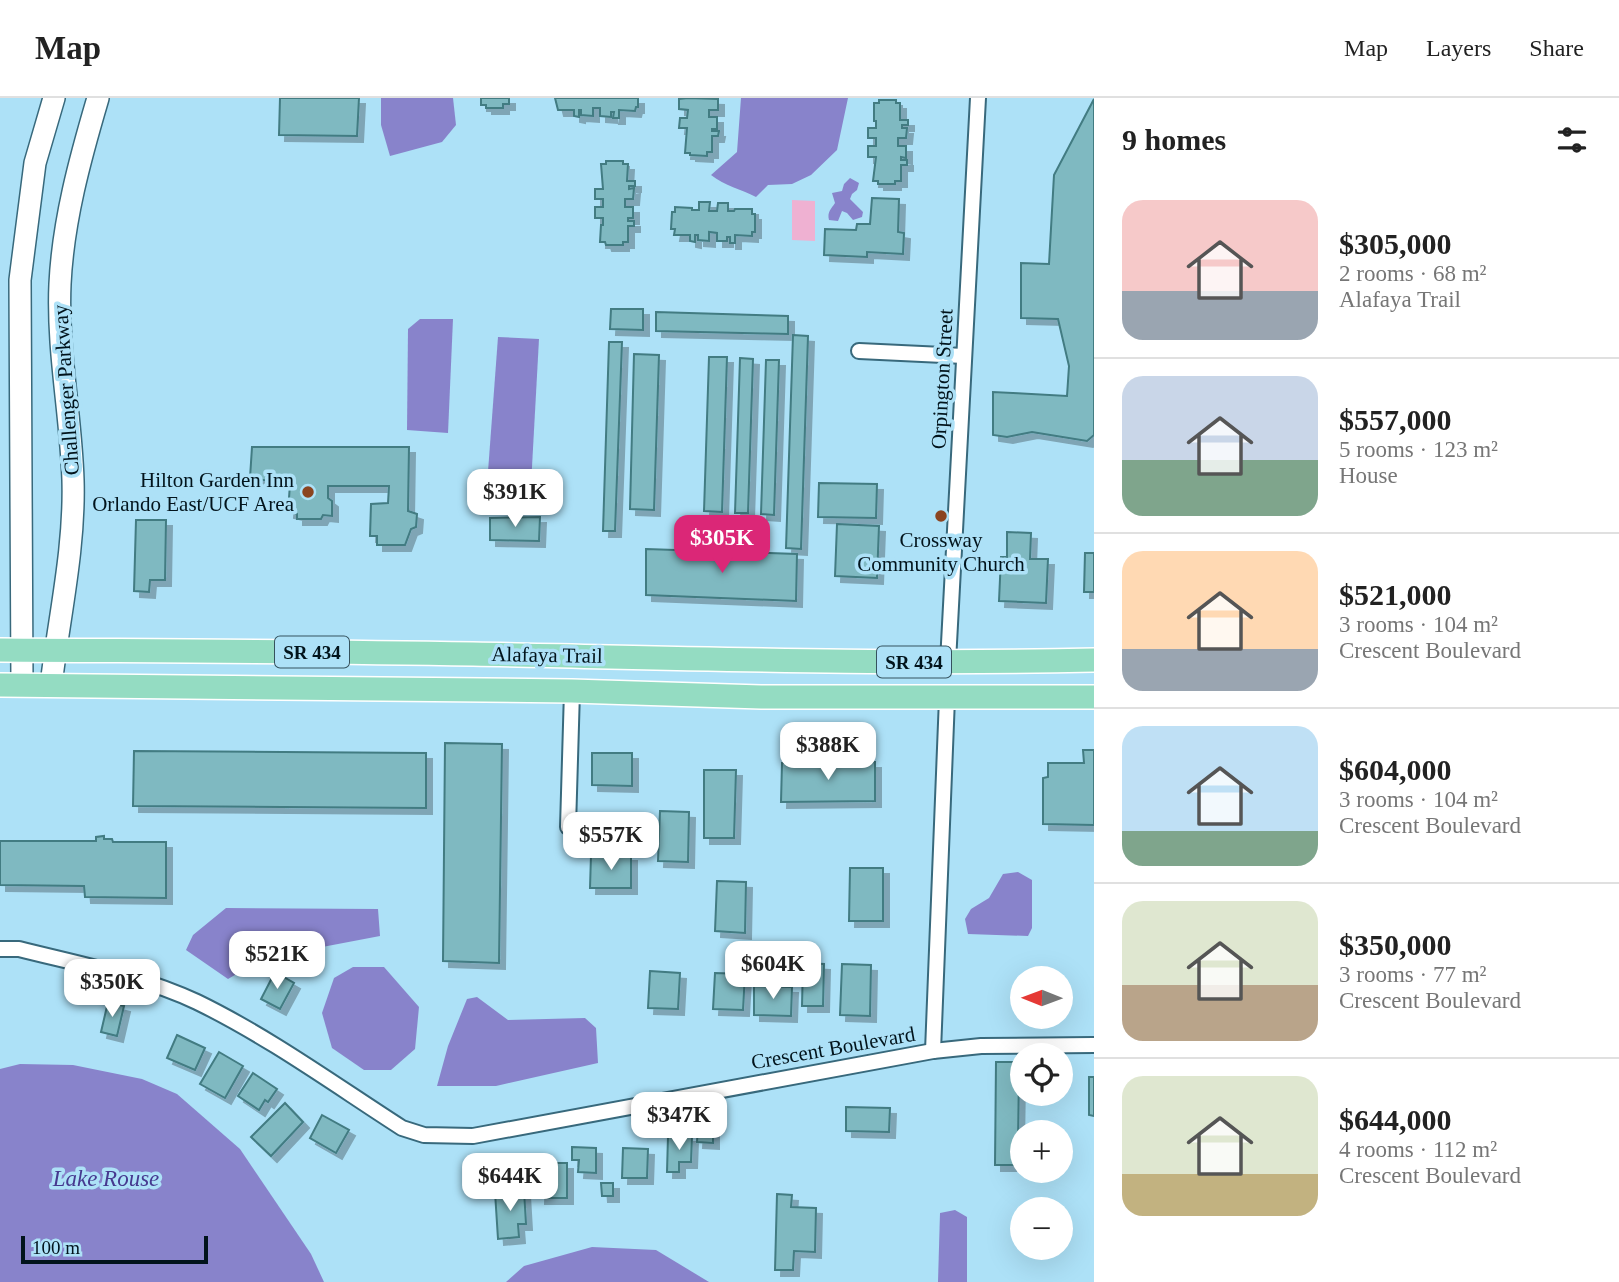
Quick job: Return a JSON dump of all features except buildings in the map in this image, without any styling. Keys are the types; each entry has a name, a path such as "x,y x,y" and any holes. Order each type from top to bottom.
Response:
{"main road":[{"name":"Challenger Parkway","path":"11,685 20,280 35,163 54,98"},
{"name":"Challenger Parkway","path":"51,685 69,566 73,481 61,351 60,284 66,227 78,167 98,98"},
{"name":"Alafaya Trail","path":"11,650 575,656 762,662 948,663 1094,660"},
{"path":"525,690 562,674 575,656"},
{"path":"572,691 589,672 623,657"},
{"path":"888,698 926,685 936,678 948,663"},
{"name":"Alafaya Trail","path":"11,685 525,690 761,697 1094,697"}],"street":[{"name":"Orpington Street","path":"948,663 978,98"},
{"path":"859,351 964,356"},
{"path":"568,827 572,691"},
{"path":"933,1051 947,698"},
{"name":"Crescent Boulevard","path":"0,949 19,948 129,978 196,1002 244,1027 402,1128 424,1135 473,1136 933,1051 981,1046 1094,1045"}],"shaded area":[{"path":"792,200 815,201 815,241 792,240"}],"water":[{"path":"381,98 453,98 456,125 442,142 390,156 381,125"},
{"path":"741,98 848,98 837,150 811,175 792,184 768,185 756,197 722,182 711,175 737,152"},
{"path":"850,178 859,183 850,199 863,212 862,217 853,220 842,211 838,221 829,220 829,213 835,203 832,193 842,191"},
{"path":"420,319 453,319 448,433 407,430 408,329"},
{"path":"498,337 539,339 531,485 487,485"},
{"path":"1018,872 1032,880 1032,928 1028,936 968,934 965,919 971,909 989,898 1003,874"},
{"path":"226,908 378,909 380,936 317,948 267,949 252,965 228,979 186,950 193,935"},
{"path":"353,967 384,967 419,1007 415,1049 391,1070 364,1070 332,1048 322,1013 334,978"},
{"path":"477,997 508,1020 585,1018 596,1028 598,1063 496,1086 437,1086 448,1046 467,999"},
{"name":"Lake Rouse","path":"20,1064 73,1065 142,1079 177,1094 240,1149 311,1254 324,1282 0,1282 0,1069"},
{"path":"955,1210 967,1217 967,1282 938,1282 940,1213"},
{"path":"592,1247 656,1250 709,1282 506,1282 524,1266"}],"place":[{"name":"Hilton Garden Inn Orlando East/UCF Area","path":"308,492"},
{"name":"Crossway Community Church","path":"941,516"}]}
